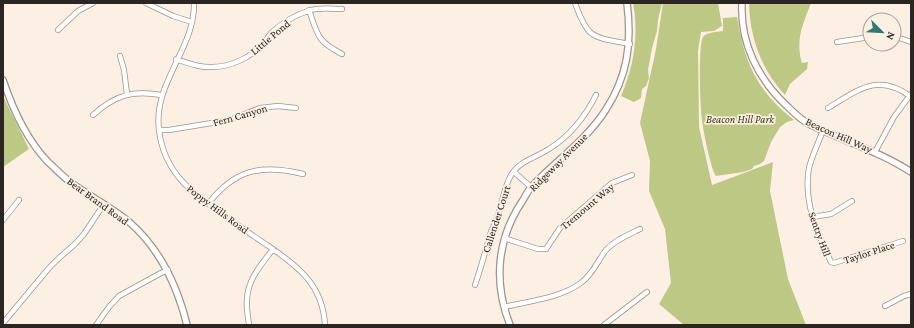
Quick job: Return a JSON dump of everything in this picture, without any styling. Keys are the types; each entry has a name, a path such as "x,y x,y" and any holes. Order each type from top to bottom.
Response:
{"street":[{"path":"58,30 78,11 93,3"},
{"path":"146,3 173,16 192,22"},
{"name":"Poppy Hills Road","path":"194,3 192,22 186,40 176,59 161,95 159,130 167,158 176,174 190,190 273,249 303,273 314,286 322,305 325,325"},
{"path":"574,3 586,30 597,38 630,44"},
{"name":"Ridgeway Avenue","path":"510,325 504,307 502,294 500,264 504,238 516,210 531,187 590,130 605,111 618,87 623,74 630,44 627,3"},
{"name":"Beacon Hill Way","path":"742,3 742,21 747,44 755,66 761,77 778,98 807,123 876,152 896,162 911,172"},
{"name":"Little Pond","path":"176,59 202,67 213,68 228,66 252,54 262,46 271,33 286,21 309,10 342,9"},
{"path":"309,10 317,34 322,42 342,54"},
{"path":"837,42 862,38"},
{"path":"120,56 124,70 127,94"},
{"name":"Bear Brand Road","path":"3,80 9,99 24,130 48,162 72,184 128,220 157,252 174,283 187,325"},
{"path":"828,108 865,87 879,84 896,87 910,96 894,117 876,152"},
{"path":"93,115 104,105 127,94 142,92 161,95"},
{"name":"Callender Court","path":"475,285 482,267 485,251 498,215 507,183 520,165 549,149 565,137 586,115 596,94"},
{"name":"Fern Canyon","path":"159,130 169,130 230,120 260,108 278,106 296,108"},
{"name":"Sentry Hill","path":"823,130 810,167 808,193 812,217 831,262 836,262"},
{"path":"208,204 233,180 244,173 270,169 303,174"},
{"path":"514,172 531,187"},
{"name":"Tremount Way","path":"504,238 538,249 546,249 560,228 571,218 612,183 632,175"},
{"path":"3,220 19,200"},
{"path":"812,217 831,214 852,201"},
{"path":"3,324 49,268 80,239 104,204"},
{"path":"504,307 562,293 574,288 586,278 610,246 623,237 640,229"},
{"name":"Taylor Place","path":"836,262 903,241"},
{"path":"249,324 247,300 250,284 255,272 273,249"},
{"path":"96,325 119,296 168,270"},
{"path":"604,325 647,292"},
{"path":"885,306 911,294"}],"green space":[{"path":"633,3 662,3 648,70 649,78 646,86 642,89 641,98 634,102 621,96 629,73 634,50 635,15"},
{"path":"663,3 718,3 722,26 714,31 701,32 698,51 699,127 712,185 773,162 770,191 788,279 806,325 684,325 659,304 671,283 665,229 649,191 650,161 640,123 656,49"},
{"path":"749,3 811,3 801,32 799,47 802,63 808,62 807,69 790,84 785,95 769,75 758,52 752,28"},
{"name":"Beacon Hill Park","path":"737,17 748,62 754,74 770,98 794,120 787,122 780,127 771,142 764,161 760,164 743,172 716,176 708,150 701,113 701,42 703,37 707,34 723,31 723,18"},
{"path":"3,96 29,149 3,167"}]}
